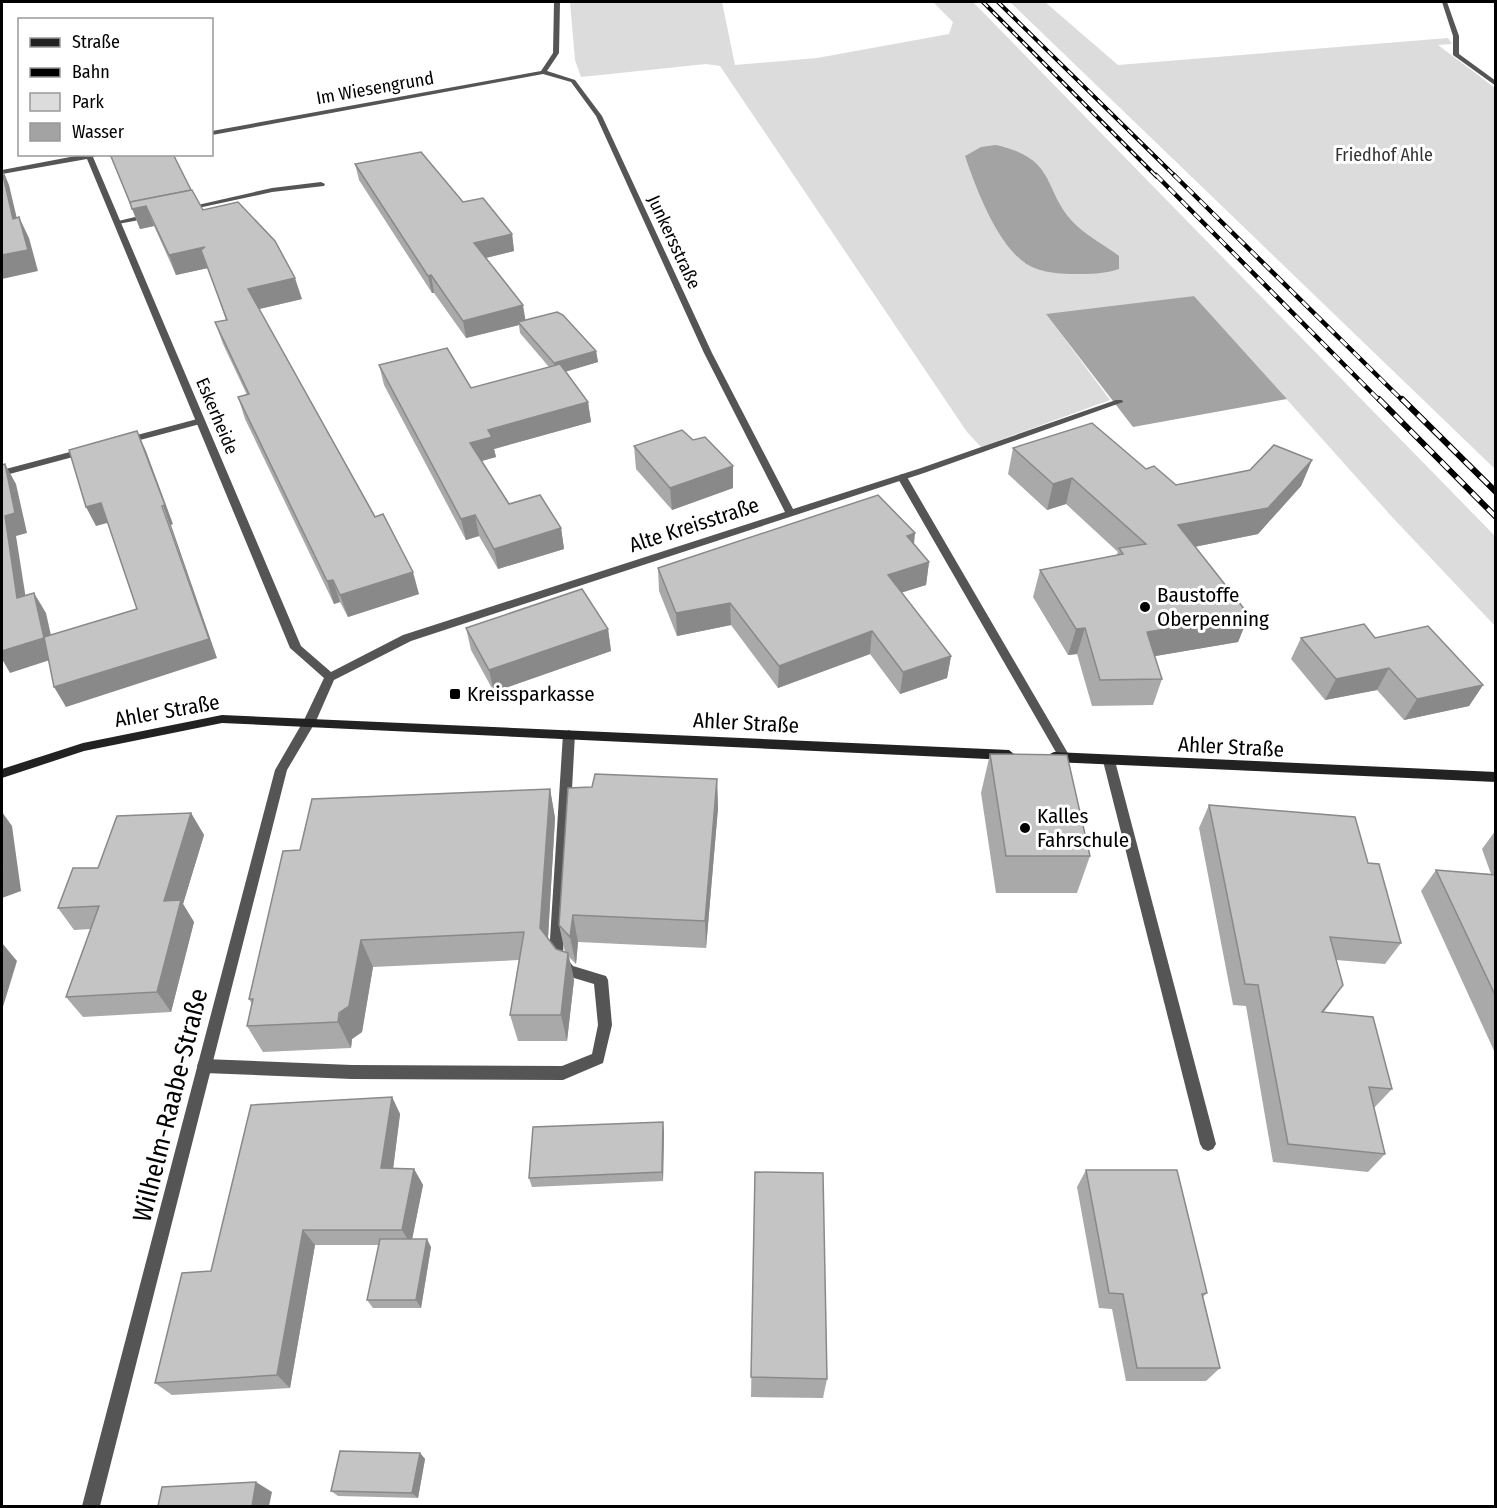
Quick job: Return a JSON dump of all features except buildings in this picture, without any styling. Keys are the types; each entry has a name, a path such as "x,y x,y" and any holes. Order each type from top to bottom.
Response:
{"main road":[{"name":"Ahler Straße","path":"2,774 83,747 222,719 1017,756"},
{"name":"Ahler Straße","path":"1041,757 1496,777"}],"street":[{"path":"543,72 556,53 557,2"},
{"path":"1444,2 1456,36 1456,55 1496,84"},
{"name":"Im Wiesengrund","path":"213,133 543,72"},
{"name":"Junkersstraße","path":"543,72 573,81 599,116 721,380 791,514"},
{"path":"2,172 88,156"},
{"name":"Eskerheide","path":"93,156 118,222 296,648 330,677"},
{"path":"173,211 272,190 321,184"},
{"path":"118,222 162,213"},
{"name":"Alte Kreisstraße","path":"330,677 407,638 791,514 1119,402"},
{"path":"112,444 201,421"},
{"path":"2,473 90,450"},
{"path":"902,477 1065,758"},
{"path":"310,722 330,677"},
{"name":"Wilhelm-Raabe-Straße","path":"91,1506 281,770 310,722"},
{"path":"204,1066 352,1072 563,1073 598,1058 605,1025 601,980 569,972 556,955 569,734"},
{"path":"1109,761 1208,1144"}],"green space":[{"path":"570,2 722,2 735,65 817,58 949,34 953,22 933,2 973,2 1495,536 1495,626 1393,518 1194,296 1047,315 1110,400 981,447 967,432 720,66 706,64 581,77 575,60"},
{"name":"Friedhof Ahle","path":"1010,2 1045,2 1118,65 1448,38 1452,44 1438,45 1495,88 1495,469"}],"water":[{"path":"996,145 1016,151 1031,159 1040,168 1058,201 1077,226 1119,256 1119,269 1091,274 1051,272 1037,269 1024,262 1012,251 1001,237 983,203 965,156 981,147"},
{"path":"1194,296 1287,399 1133,427 1046,314"}],"railway":[{"path":"983,2 1157,177"},
{"path":"998,2 1176,177"},
{"path":"1156,175 1380,401"},
{"path":"1174,175 1403,401"},
{"path":"1379,399 1496,517"},
{"path":"1402,399 1496,492"}],"place":[{"name":"Baustoffe Oberpenning","path":"1145,607"},
{"name":"Kreissparkasse","path":"455,694"},
{"name":"Kalles Fahrschule","path":"1025,828"}]}
